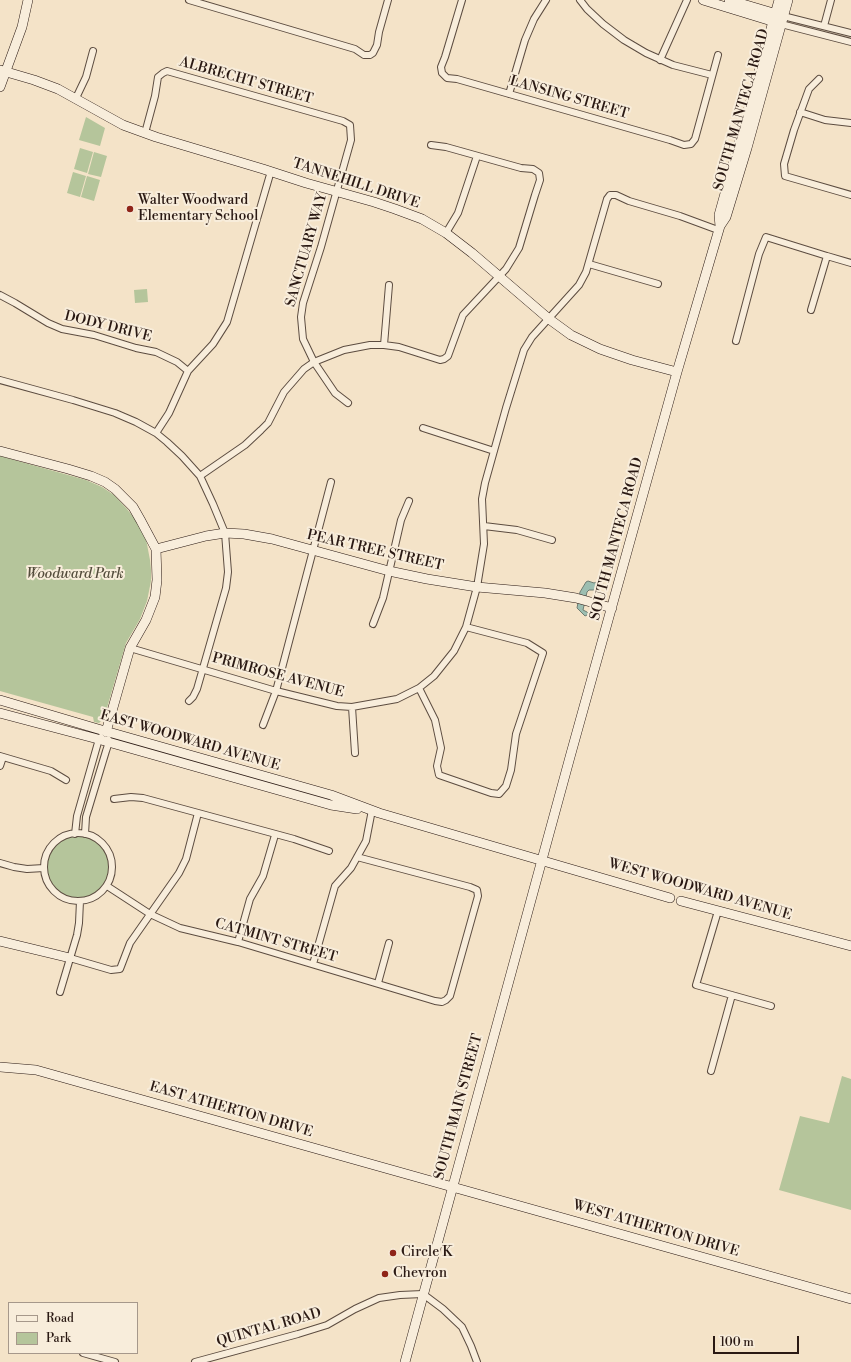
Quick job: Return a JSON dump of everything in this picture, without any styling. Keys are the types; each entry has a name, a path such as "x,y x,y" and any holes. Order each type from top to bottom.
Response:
{"street":[{"path":"0,87 3,71 22,27 28,0"},
{"path":"189,0 355,49 364,55 370,56 377,45 388,0"},
{"name":"LANSING STREET","path":"462,0 441,67 442,73 447,78 457,79 684,145 691,144 695,139 712,75"},
{"path":"509,94 524,44 534,19 546,0"},
{"path":"580,0 603,24 624,40 660,60 686,70 712,75 718,55"},
{"path":"660,60 686,0"},
{"path":"703,0 778,19 851,42"},
{"path":"729,0 778,19 824,26 851,34"},
{"name":"SOUTH MANTECA ROAD","path":"542,860 677,372 719,228 719,215 778,19 780,0"},
{"name":"SOUTH MANTECA ROAD","path":"778,19 788,0"},
{"path":"824,26 831,0"},
{"path":"76,98 86,77 93,51"},
{"name":"TANNEHILL DRIVE","path":"3,71 58,89 124,125 170,142 271,171 395,209 422,219 446,233 549,319 571,335 593,346 632,360 677,372"},
{"name":"ALBRECHT STREET","path":"145,133 155,96 158,77 163,72 171,72 322,115"},
{"path":"819,79 809,89 800,112 784,164 785,176 851,195"},
{"path":"800,112 825,120 851,123"},
{"name":"SANCTUARY WAY","path":"322,115 343,121 350,125 351,140 321,247 303,303 301,317 304,339 314,362 335,392 348,403"},
{"path":"200,476 245,445 268,423 284,392 304,369 314,362 344,350 362,346 384,345 399,347 440,360 448,356 464,315 506,269 519,248 534,195 540,180 539,173 533,169 521,168 446,147 430,145"},
{"path":"446,233 458,213 477,156"},
{"path":"156,433 169,413 188,371 214,344 227,322 271,171"},
{"name":"PRIMROSE AVENUE","path":"130,648 276,691 337,706 352,707 397,700 419,688 434,676 454,651 466,628 477,587 484,544 482,499 494,451 524,350 532,337 579,285 589,264 607,199 610,195 616,195 629,201 719,228"},
{"path":"736,341 759,254 766,237 851,263"},
{"path":"811,310 827,256"},
{"path":"589,264 658,284"},
{"path":"384,345 389,285"},
{"name":"DODY DRIVE","path":"0,295 48,323 62,329 94,335 136,348 156,352 177,362 188,371"},
{"path":"0,380 73,400 115,413 136,422 156,433 182,456 200,476 225,533 228,572 226,588 202,669 193,697 189,702"},
{"path":"424,428 494,451"},
{"path":"0,451 68,469 105,482 115,489 130,504 156,548 157,575 155,597 146,620 130,648 106,732 99,739 77,816 75,834"},
{"path":"263,725 276,691 331,482"},
{"path":"373,624 383,598 401,520 409,501"},
{"path":"484,526 517,530 552,540"},
{"name":"PEAR TREE STREET","path":"156,548 225,533 258,536 389,571 427,579 477,587 545,593 576,598 612,608"},
{"path":"419,688 435,720 441,748 437,766 439,775 491,793 499,794 506,786 511,770 516,734 543,653 527,643 466,628"},
{"name":"EAST WOODWARD AVENUE","path":"0,700 106,732 332,795 372,810 542,860"},
{"path":"352,707 355,753"},
{"name":"EAST WOODWARD AVENUE","path":"0,712 331,805 372,810"},
{"path":"85,834 86,817 109,742 106,732"},
{"path":"0,766 1,757 51,771 66,780"},
{"path":"114,798 143,798 294,839 330,851"},
{"path":"313,964 335,886 351,868 366,841 372,810"},
{"path":"0,941 70,958 111,970 120,969 130,943 179,873 186,860 198,813"},
{"path":"70,834 85,834 97,839 103,844 108,852 112,874 107,886 96,896 80,901 67,900 54,891 48,883 44,868 46,857 48,850 61,838 70,834"},
{"path":"238,942 250,899 263,876 275,835"},
{"name":"CATMINT STREET","path":"107,886 150,914 180,928 238,942 436,1001 442,1002 446,1000 450,996 478,896 477,890 357,857"},
{"name":"WEST WOODWARD AVENUE","path":"542,860 670,898 851,946"},
{"name":"SOUTH MAIN STREET","path":"405,1362 542,860"},
{"path":"0,863 27,869 44,868"},
{"path":"60,992 77,935 80,901"},
{"path":"718,911 696,985 771,1006"},
{"path":"378,983 389,943"},
{"path":"711,1071 732,995"},
{"name":"EAST ATHERTON DRIVE","path":"0,1067 36,1070 452,1186"},
{"name":"WEST ATHERTON DRIVE","path":"452,1186 851,1299"},
{"path":"423,1294 443,1309 462,1327 477,1362"},
{"name":"QUINTAL ROAD","path":"195,1362 298,1334 327,1324 379,1298 423,1294"},
{"path":"87,1354 115,1362"}],"green space":[{"path":"86,117 105,128 100,146 79,140"},
{"path":"80,148 93,152 87,173 74,169"},
{"path":"94,152 107,156 101,177 88,174"},
{"path":"73,172 86,176 80,197 67,193"},
{"path":"87,176 100,180 94,201 81,197"},
{"path":"147,289 148,302 135,303 134,290"},
{"name":"Woodward Park","path":"0,456 86,480 102,487 114,495 127,509 135,519 146,539 151,570 151,581 147,601 140,619 126,643 104,718 99,723 94,722 93,717 0,691"},
{"path":"78,836 95,841 100,845 104,850 109,867 104,884 100,889 95,893 78,898 61,893 56,889 52,884 47,867 52,850 56,845 61,841"},
{"path":"842,1076 851,1079 851,1210 779,1190 800,1116 829,1123"}],"shaded area":[{"path":"602,580 603,585 600,590 589,590 587,592 583,610 589,614 585,616 577,608 580,592 586,582 588,581 594,583"}],"place":[{"name":"Walter Woodward Elementary School","path":"130,209"},
{"name":"Circle K","path":"393,1253"},
{"name":"Chevron","path":"385,1274"}]}
